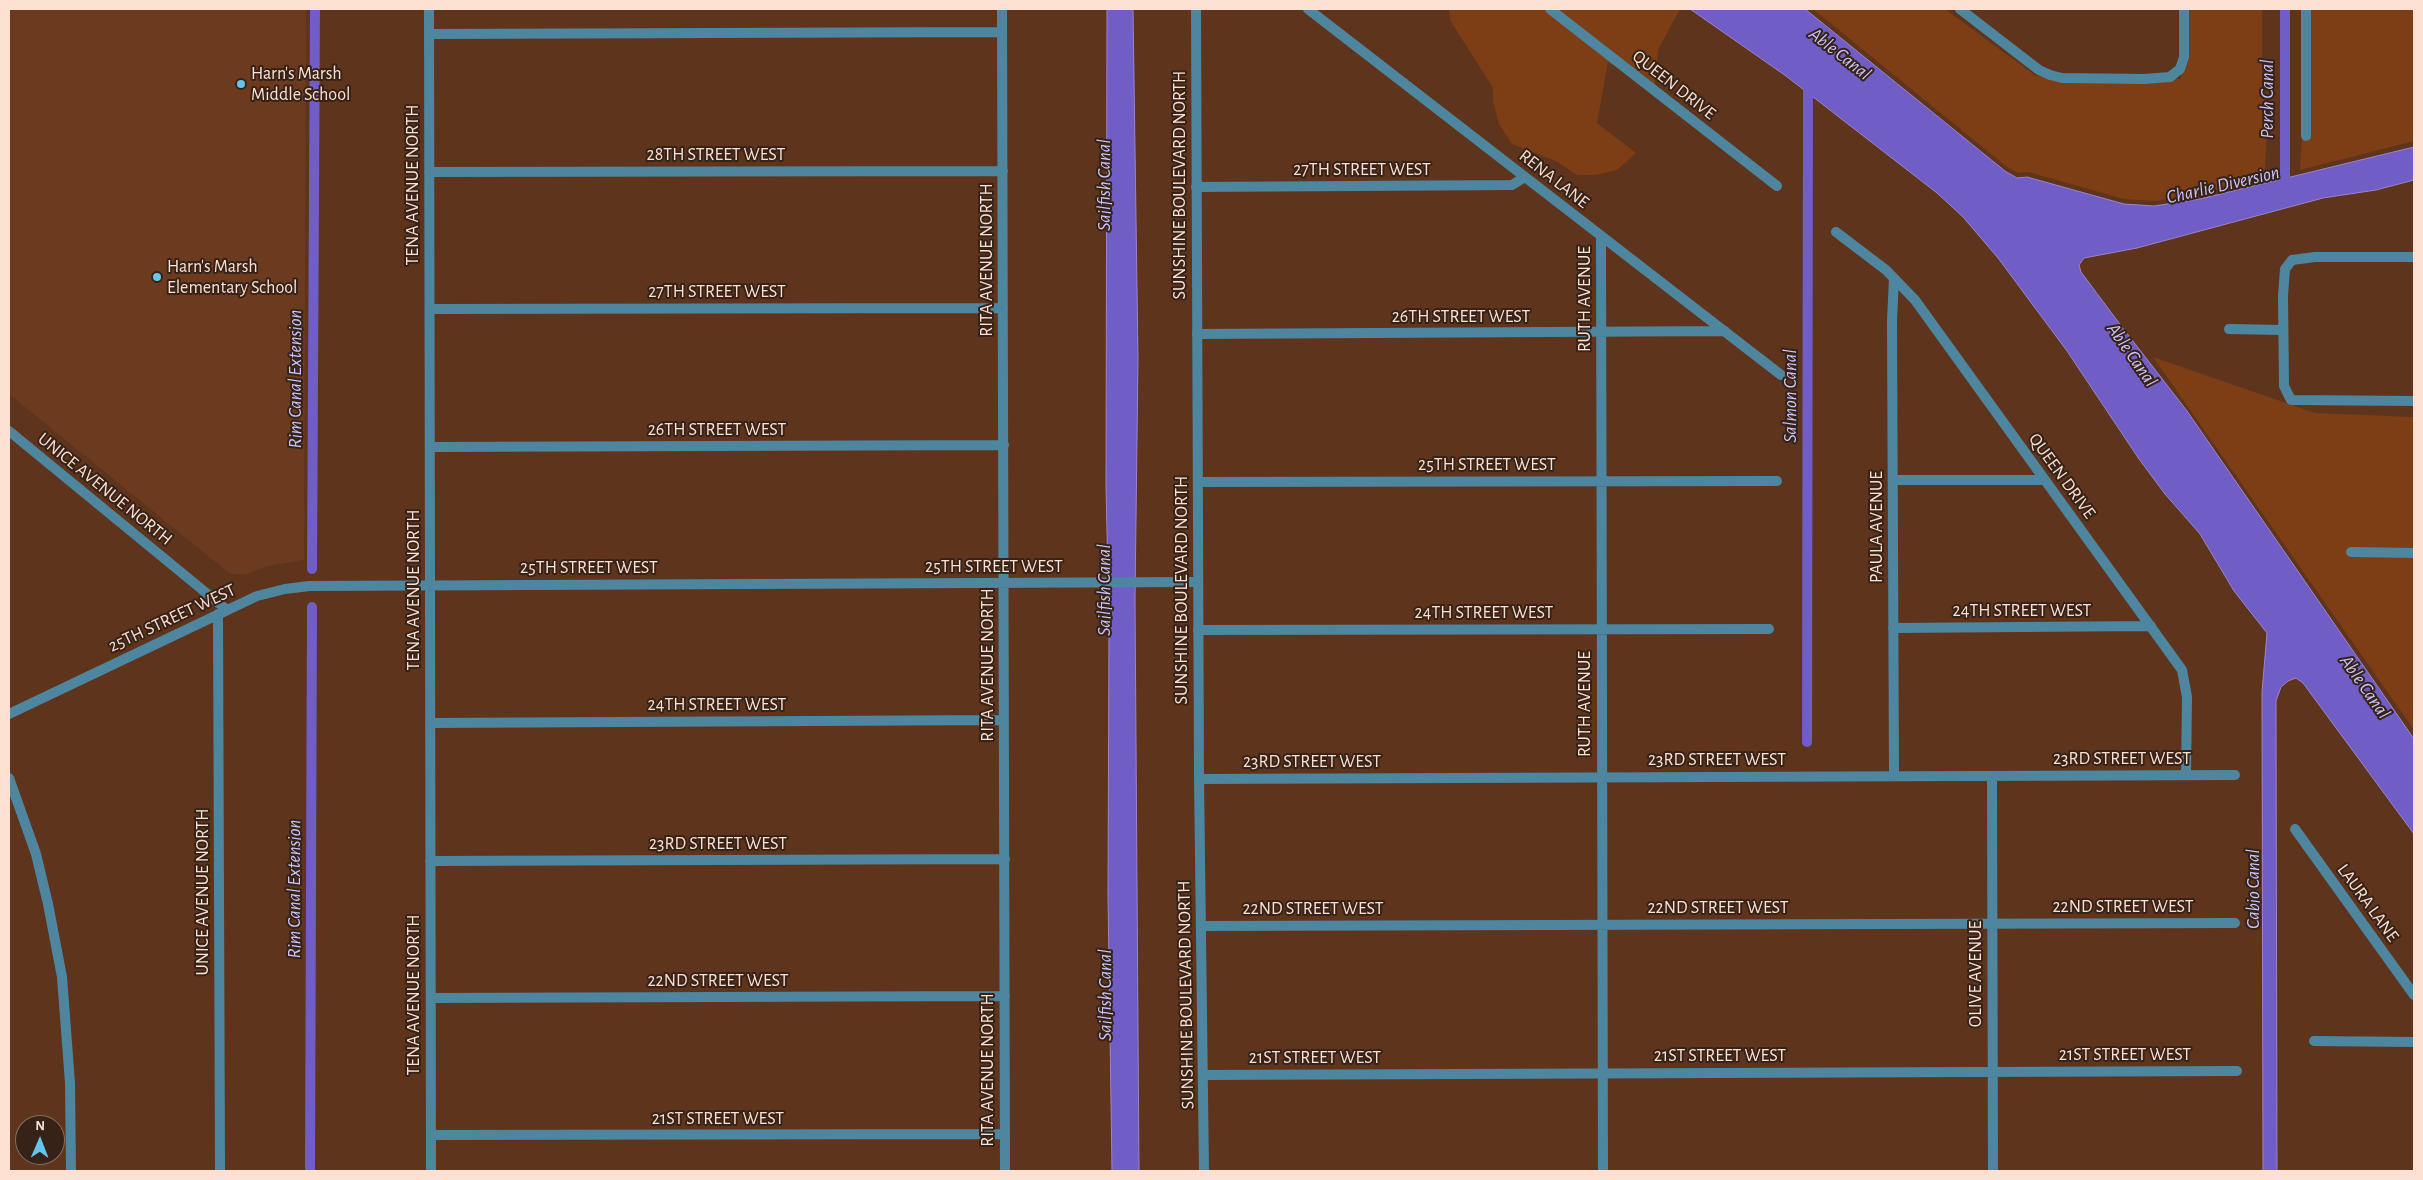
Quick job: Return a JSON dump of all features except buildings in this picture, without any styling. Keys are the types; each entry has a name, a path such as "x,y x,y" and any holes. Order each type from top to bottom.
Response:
{"street":[{"name":"TENA AVENUE NORTH","path":"429,9 431,1171"},
{"name":"RITA AVENUE NORTH","path":"1002,9 1005,1171"},
{"name":"SUNSHINE BOULEVARD NORTH","path":"1196,9 1199,779 1204,1171"},
{"name":"RENA LANE","path":"1308,9 1781,375"},
{"name":"QUEEN DRIVE","path":"1550,9 1777,186"},
{"path":"1960,9 2039,70 2062,78 2170,77 2180,69 2184,57 2184,9"},
{"path":"2306,9 2306,136"},
{"path":"429,34 1002,32"},
{"name":"28TH STREET WEST","path":"429,172 1003,170"},
{"name":"27TH STREET WEST","path":"1196,187 1512,185 1526,178"},
{"name":"QUEEN DRIVE","path":"1836,232 1894,278 1915,300 2182,670 2186,684 2186,775"},
{"name":"RUTH AVENUE","path":"1601,236 1603,1171"},
{"path":"2414,257 2315,256 2292,260 2285,269 2283,330 2284,386 2291,400 2414,401"},
{"name":"PAULA AVENUE","path":"1894,278 1892,321 1894,776"},
{"name":"27TH STREET WEST","path":"430,309 1003,308"},
{"path":"2229,329 2283,330"},
{"name":"26TH STREET WEST","path":"1197,334 1725,331"},
{"name":"UNICE AVENUE NORTH","path":"9,431 222,612 220,1171"},
{"name":"26TH STREET WEST","path":"430,447 1004,445"},
{"path":"1893,480 2044,480"},
{"name":"25TH STREET WEST","path":"1198,482 1777,481"},
{"path":"2350,552 2414,552"},
{"name":"25TH STREET WEST","path":"9,714 222,612 272,592 309,586 1198,582"},
{"name":"24TH STREET WEST","path":"1893,628 2151,626"},
{"name":"24TH STREET WEST","path":"1198,630 1769,629"},
{"name":"24TH STREET WEST","path":"430,723 1004,720"},
{"name":"23RD STREET WEST","path":"1199,779 2235,775"},
{"name":"OLIVE AVENUE","path":"1992,776 1993,1171"},
{"path":"9,778 36,854 62,977 70,1083 71,1171"},
{"name":"LAURA LANE","path":"2295,829 2414,995"},
{"name":"23RD STREET WEST","path":"430,861 1005,859"},
{"name":"22ND STREET WEST","path":"1201,926 2235,923"},
{"name":"22ND STREET WEST","path":"431,998 1005,996"},
{"path":"2314,1041 2414,1042"},
{"name":"21ST STREET WEST","path":"1203,1074 2237,1071"},
{"name":"21ST STREET WEST","path":"431,1135 1005,1134"}],"shaded area":[{"name":"Harn's Marsh Elementary School","path":"9,9 306,9 304,560 267,566 246,575 229,573 9,394"},
{"path":"1449,9 1680,9 1658,50 1654,91 1608,62 1597,123 1636,153 1617,170 1596,175 1577,175 1556,161 1512,144 1499,124 1493,101 1493,88 1450,20"},
{"path":"1813,9 1945,9 2036,76 2181,79 2180,9 2262,9 2262,81 2268,120 2264,179 2183,197 2154,201 2124,199 2028,172 2018,173 2007,167"},
{"path":"2310,9 2414,9 2414,141 2300,170"},
{"path":"2153,357 2315,413 2414,417 2414,730"}],"water":[{"path":"1107,9 1133,9 1138,358 1135,599 1139,1171 1112,1171 1108,896 1109,623 1106,486"},
{"name":"Able Canal","path":"1690,9 1805,9 2005,171 2017,178 2027,177 2124,204 2154,206 2200,199 2414,147 2414,180 2376,190 2323,198 2137,248 2084,258 2079,265 2081,272 2187,411 2414,739 2414,834 2303,683 2296,678 2288,681 2281,687 2276,701 2277,1171 2263,1171 2262,692 2267,633 2234,591 2200,534 2165,494 2139,459 2067,351 1998,258 1963,217 1937,193 1786,76"}],"waterway":[{"name":"Rim Canal Extension","path":"312,569 315,9"},
{"name":"Perch Canal","path":"2285,9 2285,189"},
{"name":"Salmon Canal","path":"1807,742 1808,80"},
{"name":"Rim Canal Extension","path":"310,1171 312,607"}],"place":[{"name":"Harn's Marsh Middle School","path":"241,84"},
{"name":"Harn's Marsh Elementary School","path":"157,277"}],"water label":[{"name":"Sailfish Canal","path":"1104,185"},
{"name":"Charlie Diversion","path":"2223,185"},
{"name":"Sailfish Canal","path":"1104,590"},
{"name":"Cabio Canal","path":"2253,889"},
{"name":"Sailfish Canal","path":"1105,995"}]}
